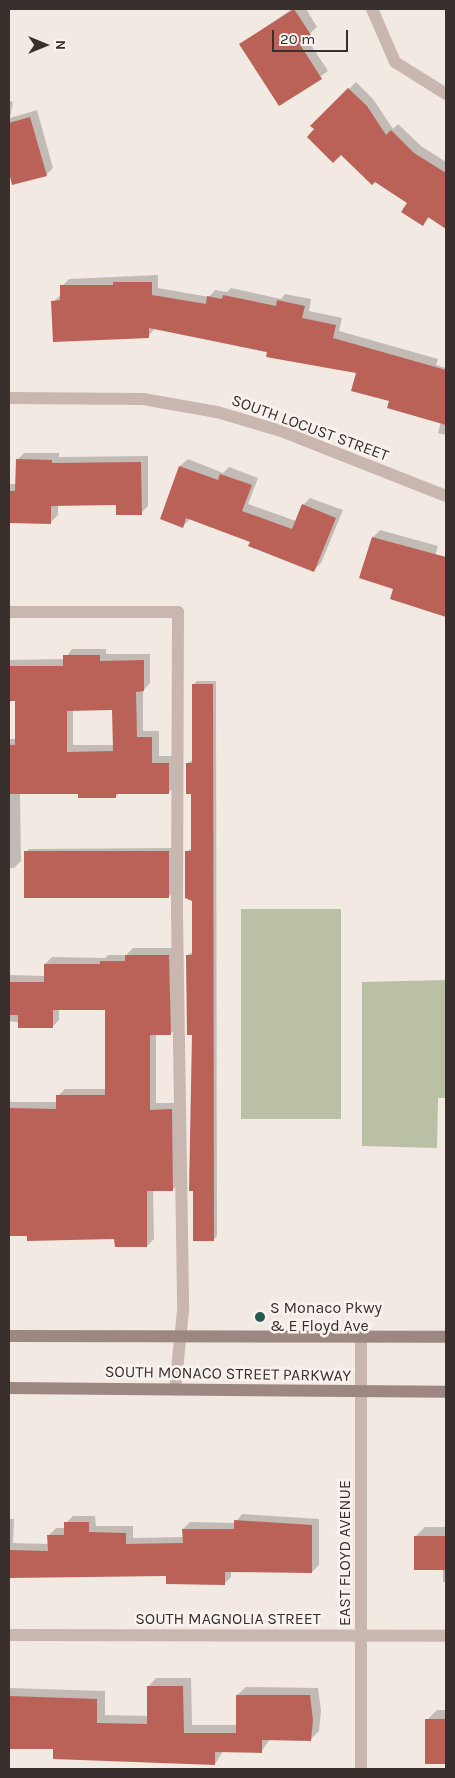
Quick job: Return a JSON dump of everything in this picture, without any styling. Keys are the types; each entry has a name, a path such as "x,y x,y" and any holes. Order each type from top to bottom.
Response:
{"main road":[{"path":"9,1336 180,1338 446,1337"},
{"name":"SOUTH MONACO STREET PARKWAY","path":"9,1388 446,1392"}],"street":[{"path":"372,9 395,62 446,94"},
{"name":"SOUTH LOCUST STREET","path":"9,398 143,399 217,412 281,432 446,496"},
{"path":"9,612 178,612 177,915 183,1286 175,1390"},
{"name":"EAST FLOYD AVENUE","path":"361,1337 361,1769"},
{"name":"SOUTH MAGNOLIA STREET","path":"9,1635 446,1636"}],"green space":[{"path":"241,909 341,909 341,1119 241,1119"},
{"path":"446,980 446,1098 438,1098 437,1148 362,1146 362,982"}],"building":[{"path":"294,9 311,35 299,43 322,79 279,106 239,44"},
{"path":"348,88 367,106 386,135 391,130 414,153 446,173 446,229 428,217 423,226 401,212 407,203 375,182 372,185 341,155 333,163 307,137 314,129 310,126"},
{"path":"30,117 47,176 12,185 9,172 9,123"},
{"path":"113,282 152,282 152,295 206,304 207,296 222,299 223,295 276,306 277,300 305,306 302,318 336,325 333,338 446,370 446,425 387,408 389,401 351,391 356,373 266,357 267,352 149,328 149,338 53,342 51,301 60,300 60,285 113,285"},
{"path":"16,459 52,460 52,463 141,462 142,515 116,515 116,505 51,506 51,524 9,523 9,491 15,491"},
{"path":"179,466 218,480 220,474 252,485 242,511 292,529 302,504 336,518 314,572 248,546 250,542 186,518 183,528 160,519"},
{"path":"372,537 446,557 446,617 390,599 393,589 359,578"},
{"path":"63,655 100,655 100,661 144,660 144,691 136,692 137,737 152,737 152,763 169,763 169,794 116,794 116,798 78,798 78,794 9,794 9,745 15,745 15,701 9,701 9,666 63,666","holes":["112,710 113,751 67,752 67,711"]},
{"path":"192,684 213,684 214,1241 193,1241 193,1191 189,1191 192,1035 187,1035 186,955 192,955 192,901 185,898 185,851 191,851 191,794 186,794 186,763 192,763"},
{"path":"24,851 169,851 169,898 24,898"},
{"path":"125,955 169,955 171,1035 150,1035 150,1110 172,1109 173,1191 147,1191 147,1247 115,1247 114,1239 27,1241 27,1236 9,1236 9,1108 56,1109 56,1095 105,1095 105,1010 53,1010 53,1028 18,1028 18,1015 10,1015 10,982 44,982 44,964 100,964 100,961 125,961"},
{"path":"234,1520 312,1525 312,1573 225,1572 225,1585 166,1584 166,1576 9,1578 9,1550 48,1551 47,1535 64,1535 64,1522 89,1522 89,1532 126,1533 126,1544 183,1543 182,1529 234,1529"},
{"path":"414,1536 446,1536 446,1570 414,1570"},
{"path":"147,1686 183,1686 184,1733 236,1733 236,1695 310,1695 313,1720 311,1741 262,1740 262,1753 215,1752 215,1765 53,1759 53,1749 9,1749 9,1696 97,1699 97,1723 147,1724"},
{"path":"425,1719 446,1719 446,1764 425,1764"}],"place":[{"name":"S Monaco Pkwy & E Floyd Ave","path":"260,1317"}]}
